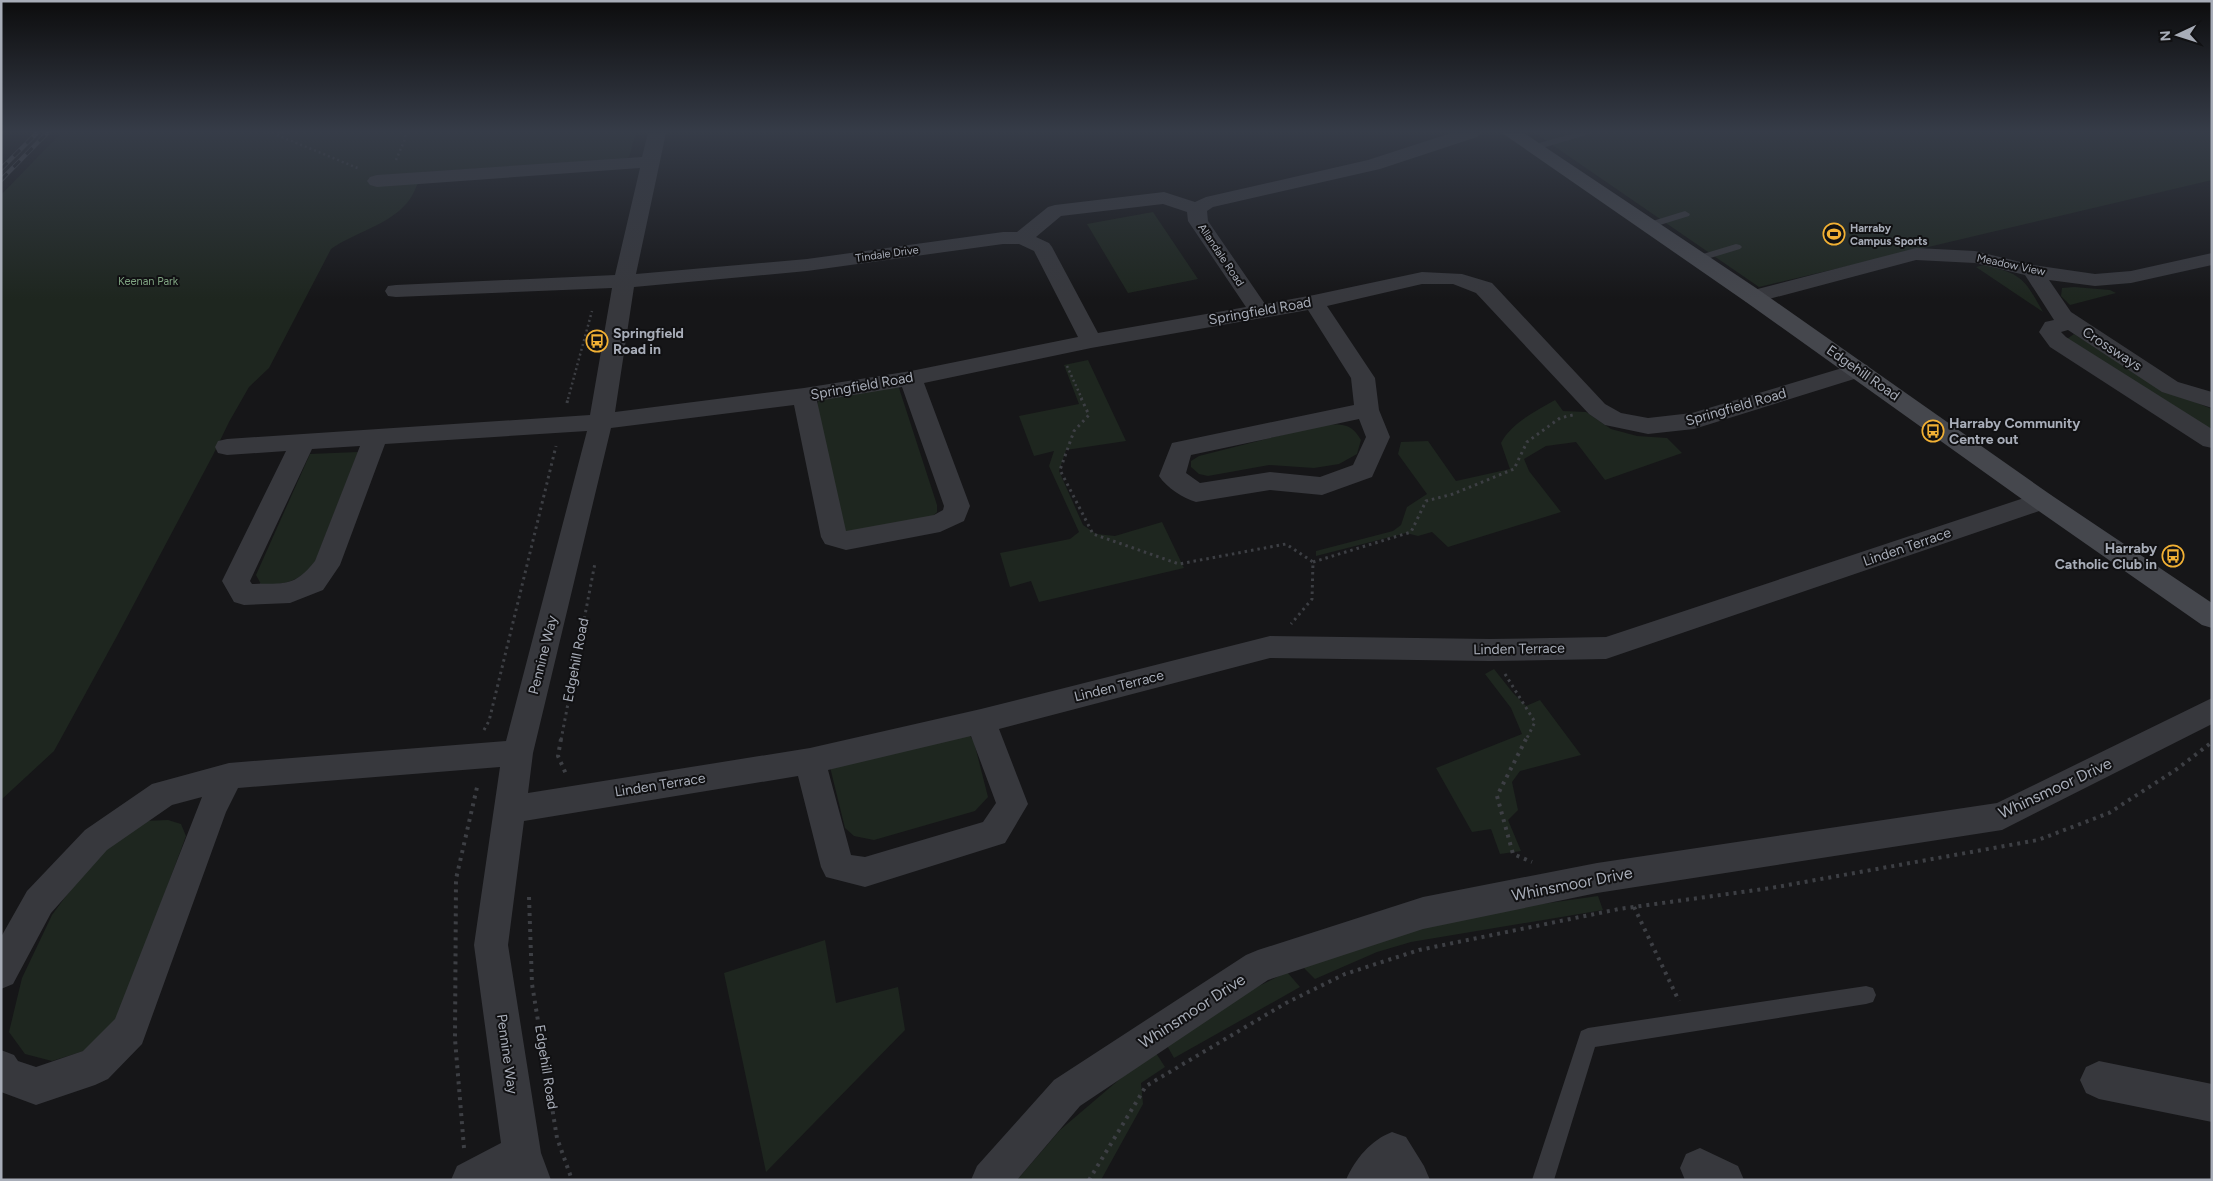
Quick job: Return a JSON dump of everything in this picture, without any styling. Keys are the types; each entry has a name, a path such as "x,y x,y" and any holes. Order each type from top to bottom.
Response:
{"street":[{"name":"Pennine Way","path":"526,1166 491,945 518,753 601,422 624,281 644,188"},
{"name":"Allandale Road","path":"1259,311 1198,222 1197,209 1206,203 1273,188"},
{"name":"Edgehill Road","path":"1591,188 1754,297 2042,501 2212,617"},
{"path":"1091,341 1042,247 1022,238 1055,211 1164,198 1197,209"},
{"name":"Tindale Drive","path":"396,291 624,281 807,264 1004,238 1022,238"},
{"name":"Meadow View","path":"1754,297 1916,254 1975,257 2033,271 2095,280 2131,277 2212,259"},
{"name":"Crossways","path":"2033,271 2063,317 2170,387 2212,400"},
{"name":"Springfield Road","path":"227,447 601,422 804,396 910,378 1091,341 1314,302 1422,278 1455,278 1484,288 1597,409 1614,419 1648,426 1694,421 1859,370"},
{"path":"1314,302 1363,378 1367,410 1378,437 1363,471 1322,486 1270,481 1196,492 1172,476 1181,449 1367,410"},
{"path":"2071,322 2053,326 2050,332 2058,342 2212,440"},
{"path":"804,396 834,537 846,541 940,523 955,515 957,506 910,378"},
{"path":"303,442 236,581 244,595 290,593 313,583 327,564 376,437"},
{"name":"Linden Terrace","path":"510,810 810,761 981,721 1270,647 1490,650 1606,648 2042,501"},
{"name":"Whinsmoor Drive","path":"991,1180 1067,1092 1258,967 1423,913 1580,881 2002,816 2212,710"},
{"path":"810,761 838,867 865,872 994,833 1012,804 981,721"},
{"path":"1,972 39,902 96,840 163,794 229,776 518,753"},
{"path":"1,1068 5,1075 36,1086 95,1066 129,1031 211,810 229,776"},
{"path":"2099,1080 2212,1103"},
{"path":"1366,1180 1392,1151 1410,1180"},
{"path":"471,1180 526,1166"}],"lane":[{"path":"1647,226 1686,214"},
{"path":"1697,259 1736,247"},
{"path":"1543,1180 1588,1038 1866,994"}],"path":[{"path":"1059,348 1089,415 1074,431 1060,470 1094,534 1179,564 1286,544 1313,562"},
{"path":"1313,562 1411,532 1426,501 1453,494 1514,469 1527,442 1560,418 1597,409"},
{"name":"Edgehill Road","path":"560,802 566,774 558,756 596,554"},
{"path":"1270,647 1312,599 1313,562"},
{"path":"1490,650 1535,722 1497,796 1513,854 1580,881"},
{"path":"1089,1180 1146,1086 1286,1003 1345,974 1419,950 1634,907 1771,888 2038,840 2109,814 2177,769 2212,742"},
{"name":"Edgehill Road","path":"529,894 532,984 557,1138 572,1180"},
{"path":"1634,907 1690,1022"}],"green space":[{"name":"Keenan Park","path":"8,188 416,188 407,203 390,218 331,249 269,368 249,387 229,422 117,636 54,751 1,800 1,195"},
{"path":"1615,188 2178,188 1759,287"},
{"path":"1153,212 1198,279 1128,293 1087,224"},
{"path":"1984,265 2007,271 2021,279 2043,312 1976,267"},
{"path":"2062,288 2110,290 2116,293 2070,305 2061,296"},
{"path":"2074,334 2156,386 2212,409 2212,430 2067,339"},
{"path":"1088,360 1126,441 1066,450 1059,471 1083,525 1096,534 1115,536 1162,522 1184,568 1039,602 1031,581 1010,587 1000,553 1070,539 1079,532 1049,466 1054,451 1034,456 1019,416 1079,404 1064,365"},
{"path":"895,382 899,388 937,505 937,512 932,517 844,531 817,405 820,397"},
{"path":"1555,400 1563,411 1586,412 1611,429 1637,436 1667,438 1682,453 1605,480 1576,442 1546,446 1524,459 1529,471 1561,512 1448,547 1432,532 1418,536 1406,533 1316,556 1316,551 1393,531 1401,525 1407,507 1427,494 1398,454 1401,442 1428,441 1456,481 1510,469 1501,443 1505,436 1525,418"},
{"path":"1326,424 1342,425 1354,430 1361,440 1357,454 1339,464 1314,468 1269,465 1208,476 1199,474 1191,467 1191,461 1199,456"},
{"path":"358,452 315,562 303,574 292,581 262,586 256,575 310,454"},
{"path":"1494,669 1526,706 1540,700 1581,755 1520,771 1512,782 1518,810 1508,820 1521,851 1500,854 1491,829 1472,832 1436,768 1522,734 1511,708 1485,674"},
{"path":"967,731 974,742 988,797 975,811 874,840 854,836 845,828 829,763"},
{"path":"168,820 181,824 186,836 126,998 114,1023 84,1051 52,1061 25,1054 9,1032 22,978 52,915 99,851 144,821"},
{"path":"1598,896 1603,910 1411,942 1377,952 1315,979 1303,967 1351,946 1479,913"},
{"path":"825,940 836,1003 898,987 905,1030 766,1172 724,973"},
{"path":"1287,972 1300,987 1174,1058 1165,1042 1237,997"},
{"path":"1154,1050 1165,1067 1141,1083 1143,1104 1101,1180 1017,1180 1060,1130"}],"place":[{"name":"Harraby Campus Sports","path":"1834,234"},
{"name":"Springfield Road in","path":"597,341"},
{"name":"Harraby Community Centre out","path":"1933,431"},
{"name":"Harraby Catholic Club in","path":"2173,556"}]}
